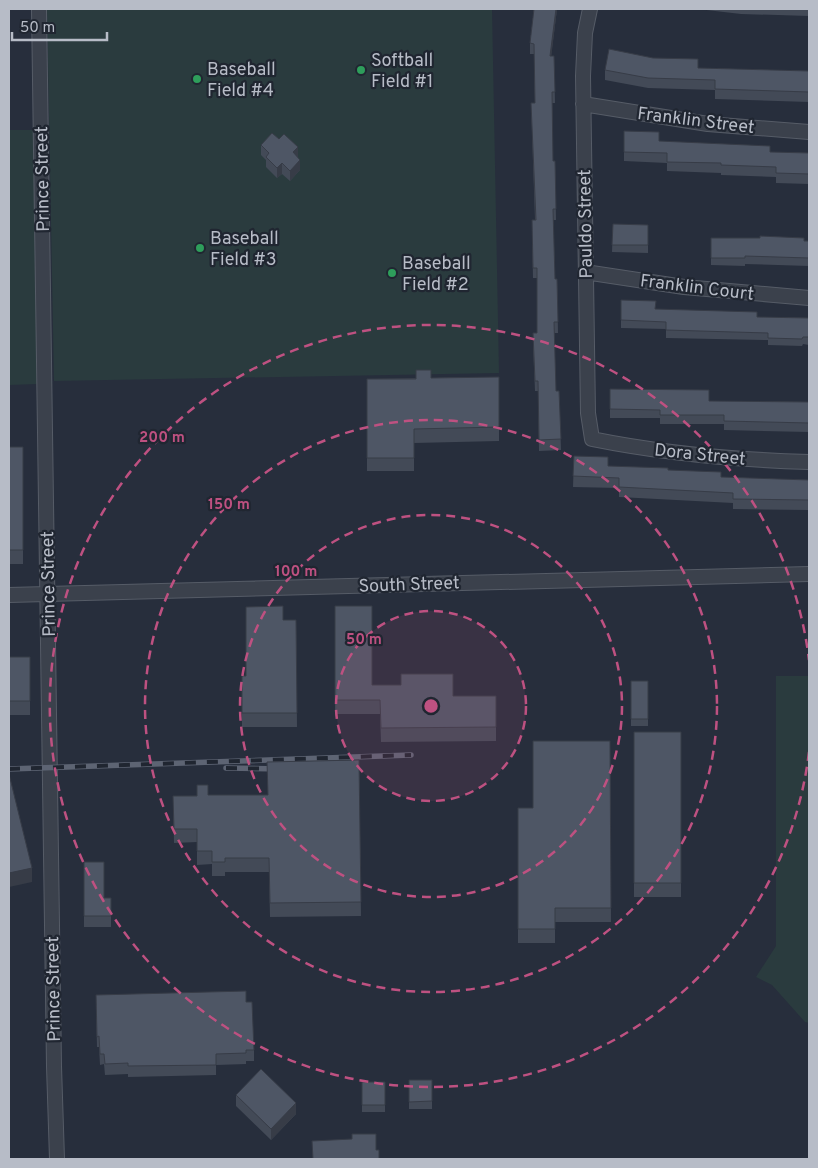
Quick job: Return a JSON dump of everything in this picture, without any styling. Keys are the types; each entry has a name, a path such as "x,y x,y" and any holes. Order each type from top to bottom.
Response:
{"street":[{"name":"Prince Street","path":"39,9 54,1066 57,1159"},
{"name":"Pauldo Street","path":"590,9 584,53 583,104 588,413 592,439"},
{"name":"Franklin Street","path":"583,104 708,124 809,132"},
{"name":"Franklin Court","path":"586,272 684,287 809,298"},
{"name":"Dora Street","path":"592,439 617,444 740,458 809,462"},
{"name":"South Street","path":"9,595 809,574"}],"shaded area":[{"path":"47,9 492,9 499,373 54,381"},
{"path":"9,130 34,130 37,384 9,385"},
{"path":"776,676 809,676 809,1023 805,1022 772,985 756,977 776,946"}],"building":[{"path":"534,9 556,9 550,56 554,56 555,92 552,92 556,209 553,209 558,322 554,322 556,391 559,391 561,439 539,440 538,381 535,381 533,333 537,333 537,268 533,268 532,220 536,220 531,103 535,103 534,44 530,43"},
{"path":"609,49 653,58 698,59 698,68 809,71 809,92 715,89 715,80 648,78 605,70"},
{"path":"624,131 659,132 659,141 770,146 770,152 809,153 809,174 776,173 776,167 667,162 667,153 624,152"},
{"path":"272,133 279,139 284,134 298,147 293,152 300,160 290,171 282,163 277,168 266,157 269,153 261,145"},
{"path":"613,224 648,225 648,245 612,245"},
{"path":"760,236 804,238 804,241 809,241 809,258 745,256 745,258 711,258 711,238 760,238"},
{"path":"621,300 656,301 655,309 757,312 757,317 809,318 809,337 803,337 802,339 768,338 768,333 666,330 666,322 621,320"},
{"path":"416,370 431,370 431,378 499,377 499,427 414,429 414,458 367,458 367,379 416,379"},
{"path":"610,389 709,390 709,401 809,402 809,423 724,421 724,415 660,415 660,410 610,409"},
{"path":"9,447 23,447 23,550 9,550"},
{"path":"574,456 608,457 608,466 721,472 721,477 809,480 809,500 733,499 733,493 619,487 619,478 573,476"},
{"path":"283,606 283,620 296,620 297,713 242,713 242,676 246,676 246,607"},
{"path":"335,606 372,606 372,685 401,685 401,674 453,674 453,696 496,696 496,727 381,728 380,700 335,700"},
{"path":"9,657 30,657 30,701 9,701"},
{"path":"631,681 648,681 648,719 631,719"},
{"path":"634,732 681,732 681,883 634,883"},
{"path":"533,741 610,741 611,908 555,908 555,929 518,929 518,808 533,808"},
{"path":"359,760 361,902 270,903 269,858 225,858 225,862 212,862 212,851 197,851 197,829 174,829 173,796 197,796 197,785 208,785 208,795 268,795 267,762"},
{"path":"9,774 32,868 9,873"},
{"path":"84,862 104,862 104,898 111,898 111,916 84,916"},
{"path":"246,991 246,1002 252,1002 254,1050 246,1050 246,1053 216,1054 216,1065 128,1066 128,1063 105,1064 104,1054 100,1054 99,1036 97,1037 96,995"},
{"path":"261,1069 296,1103 271,1129 236,1095"},
{"path":"409,1080 432,1080 432,1101 409,1102"},
{"path":"362,1082 385,1082 385,1105 362,1105"},
{"path":"352,1134 376,1134 376,1150 379,1150 379,1159 313,1159 312,1141 352,1139"}],"railway":[{"path":"9,769 411,755"},
{"path":"226,768 281,769"}],"place":[{"name":"Softball Field #1","path":"361,70"},
{"name":"Baseball Field #4","path":"197,79"},
{"name":"Baseball Field #3","path":"200,248"},
{"name":"Baseball Field #2","path":"392,273"}]}
